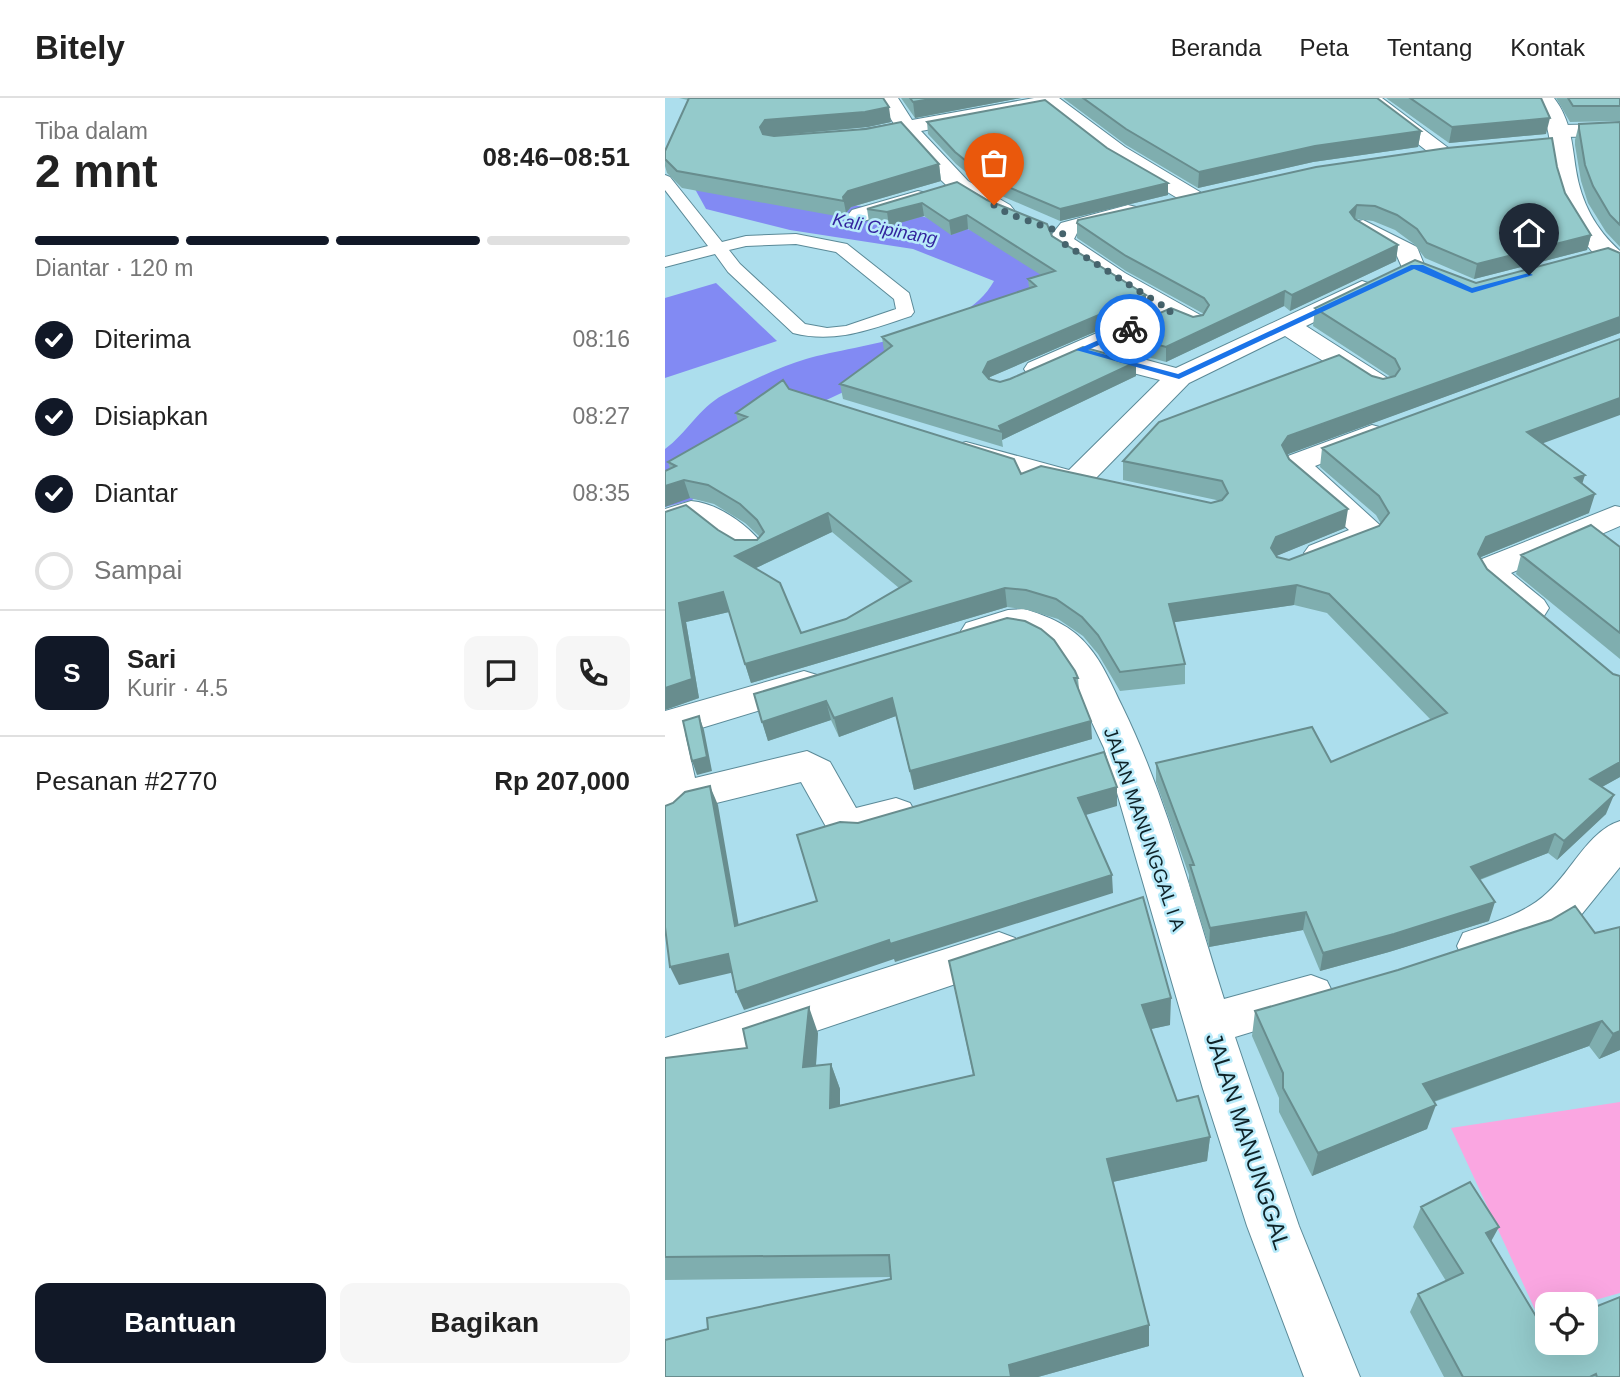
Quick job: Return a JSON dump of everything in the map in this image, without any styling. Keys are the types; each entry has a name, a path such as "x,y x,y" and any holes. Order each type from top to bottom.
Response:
{"street":[{"path":"888,98 937,163 960,186 1020,218"},
{"path":"1369,98 1444,153"},
{"path":"1544,98 1556,113 1555,139 1580,218 1603,259"},
{"path":"829,140 910,129 1049,100 1117,152 1192,197"},
{"path":"1555,139 1620,130"},
{"path":"1417,157 1468,151"},
{"path":"860,215 960,186"},
{"path":"1012,380 1080,350 1182,316 1063,243 1053,229 1220,191"},
{"path":"1075,482 1179,377 1286,325 1406,273 1408,252 1363,227"},
{"path":"1286,325 1381,386"},
{"path":"1080,350 1179,377"},
{"path":"1300,561 1363,536 1367,530 1300,469 1299,462 1392,426"},
{"path":"940,443 1115,491"},
{"path":"665,522 689,511 696,511 712,519 750,550"},
{"path":"1558,630 1496,578 1493,569 1615,516"},
{"name":"JALAN MANUNGGAL I A","path":"942,642 1008,622 1024,621 1040,627 1075,654 1123,748 1150,902 1208,1024"},
{"path":"837,674 665,726 672,803 807,766 816,772 839,816 850,824 883,818 937,802"},
{"path":"1083,760 1123,748"},
{"path":"1440,958 1502,939 1553,913 1574,894 1620,837"},
{"path":"665,1060 1037,939"},
{"name":"JALAN MANUNGGAL","path":"1332,1377 1273,1226 1208,1024 1351,984"}],"lane":[{"path":"665,180 718,247 734,268 799,329 827,333 848,331 905,312 903,297 841,248 796,240 746,241 718,247 665,262"}],"shaded area":[{"path":"1620,1102 1620,1293 1598,1299 1598,1292 1535,1292 1535,1310 1451,1128"}],"water":[{"path":"716,283 777,341 665,378 665,298"}],"building":[{"path":"689,98 883,98 889,107 865,112 765,120 760,127 763,134 774,136 866,129 901,122 939,164 848,191 843,197 844,201 677,171 665,159 665,151"},
{"path":"910,98 937,98 913,102"},
{"path":"1083,98 1377,98 1421,131 1315,146 1199,172 1126,129"},
{"path":"1410,98 1541,98 1550,118 1452,127"},
{"path":"1568,98 1620,98 1620,106 1573,106"},
{"path":"1045,100 1107,148 1168,183 1060,209 987,178 955,152 927,122"},
{"path":"1620,122 1620,225 1610,215 1593,186 1585,165 1579,124"},
{"path":"1552,138 1565,193 1591,235 1477,264 1427,243 1417,229 1397,215 1375,206 1357,205 1350,212 1355,219 1398,245 1292,295 1285,291 1166,347 1115,333 1171,308 1193,317 1203,315 1209,305 1204,298 1126,256 1077,223 1078,220 1316,167 1447,148"},
{"path":"957,182 987,200 1047,224 1052,236 1146,295 988,362 983,372 989,379 1000,382 1083,347 1136,362 999,426 1002,432 840,384 892,346 882,337 1036,286 1028,279 1055,271 967,215 949,221 922,203 887,212 867,209"},
{"path":"1608,248 1620,253 1620,317 1288,436 1282,445 1289,459 1348,509 1276,537 1271,548 1277,557 1289,560 1379,526 1389,513 1379,496 1322,448 1620,339 1620,398 1527,432 1585,475 1575,478 1595,494 1486,537 1478,554 1487,569 1613,674 1620,676 1620,762 1590,779 1614,795 1564,841 1555,834 1471,867 1495,902 1323,953 1306,912 1210,928 1190,865 1194,865 1156,763 1312,727 1331,762 1447,713 1329,594 1297,585 1169,604 1185,664 1120,672 1098,635 1082,617 1056,599 1026,590 1005,588 745,664 723,592 679,603 692,679 665,688 665,512 686,505 735,540 757,540 764,532 757,520 740,504 708,485 684,480 665,486 665,471 676,466 668,462 747,417 736,413 783,380 789,389 1014,459 1021,474 1041,466 1211,503 1222,500 1228,493 1222,481 1123,461 1159,422 1339,355 1372,376 1383,379 1395,376 1400,369 1395,359 1315,308 1415,260 1476,283","holes":["828,513 911,581 846,619 801,633 780,583 735,556"]},
{"path":"1591,525 1620,547 1620,633 1521,555"},
{"path":"1007,618 1025,621 1054,640 1075,671 1078,678 1074,678 1091,721 910,771 892,698 834,718 826,701 762,722 754,694"},
{"path":"699,716 707,757 692,761 683,721"},
{"path":"1104,752 1117,787 1078,798 1112,875 890,944 889,940 736,992 728,954 670,967 665,927 665,806 673,803 685,792 710,786 735,926 817,901 797,835 840,822 858,823"},
{"path":"1143,897 1171,998 1142,1005 1177,1101 1198,1096 1210,1137 1107,1159 1149,1325 1009,1365 1011,1377 665,1377 665,1340 708,1329 707,1318 891,1279 889,1255 665,1257 665,1058 747,1048 743,1029 809,1007 803,1067 831,1064 830,1108 974,1075 949,961"},
{"path":"1575,906 1595,933 1620,927 1620,1031 1613,1034 1602,1021 1423,1084 1436,1105 1318,1153 1283,1088 1283,1073 1255,1011 1398,970 1551,920"},
{"path":"1470,1182 1499,1227 1486,1233 1535,1315 1535,1355 1598,1355 1598,1306 1620,1297 1620,1377 1597,1377 1596,1374 1590,1377 1463,1377 1418,1294 1463,1273 1421,1207"}],"waterway":[{"name":"Kali Cipinang","path":"665,484 704,455 714,438 746,411 828,374 946,345 984,326 1014,301 1028,274 934,236 879,225 790,213 726,197 717,180 727,156 752,123 783,98"}],"way so far":[{"path":"994,205 1009,214 1063,233 1063,243 1171,311 1130,329"}],"route":[{"path":"1130,329 1080,350 1179,377 1408,268 1420,267 1472,290 1529,275"}]}
